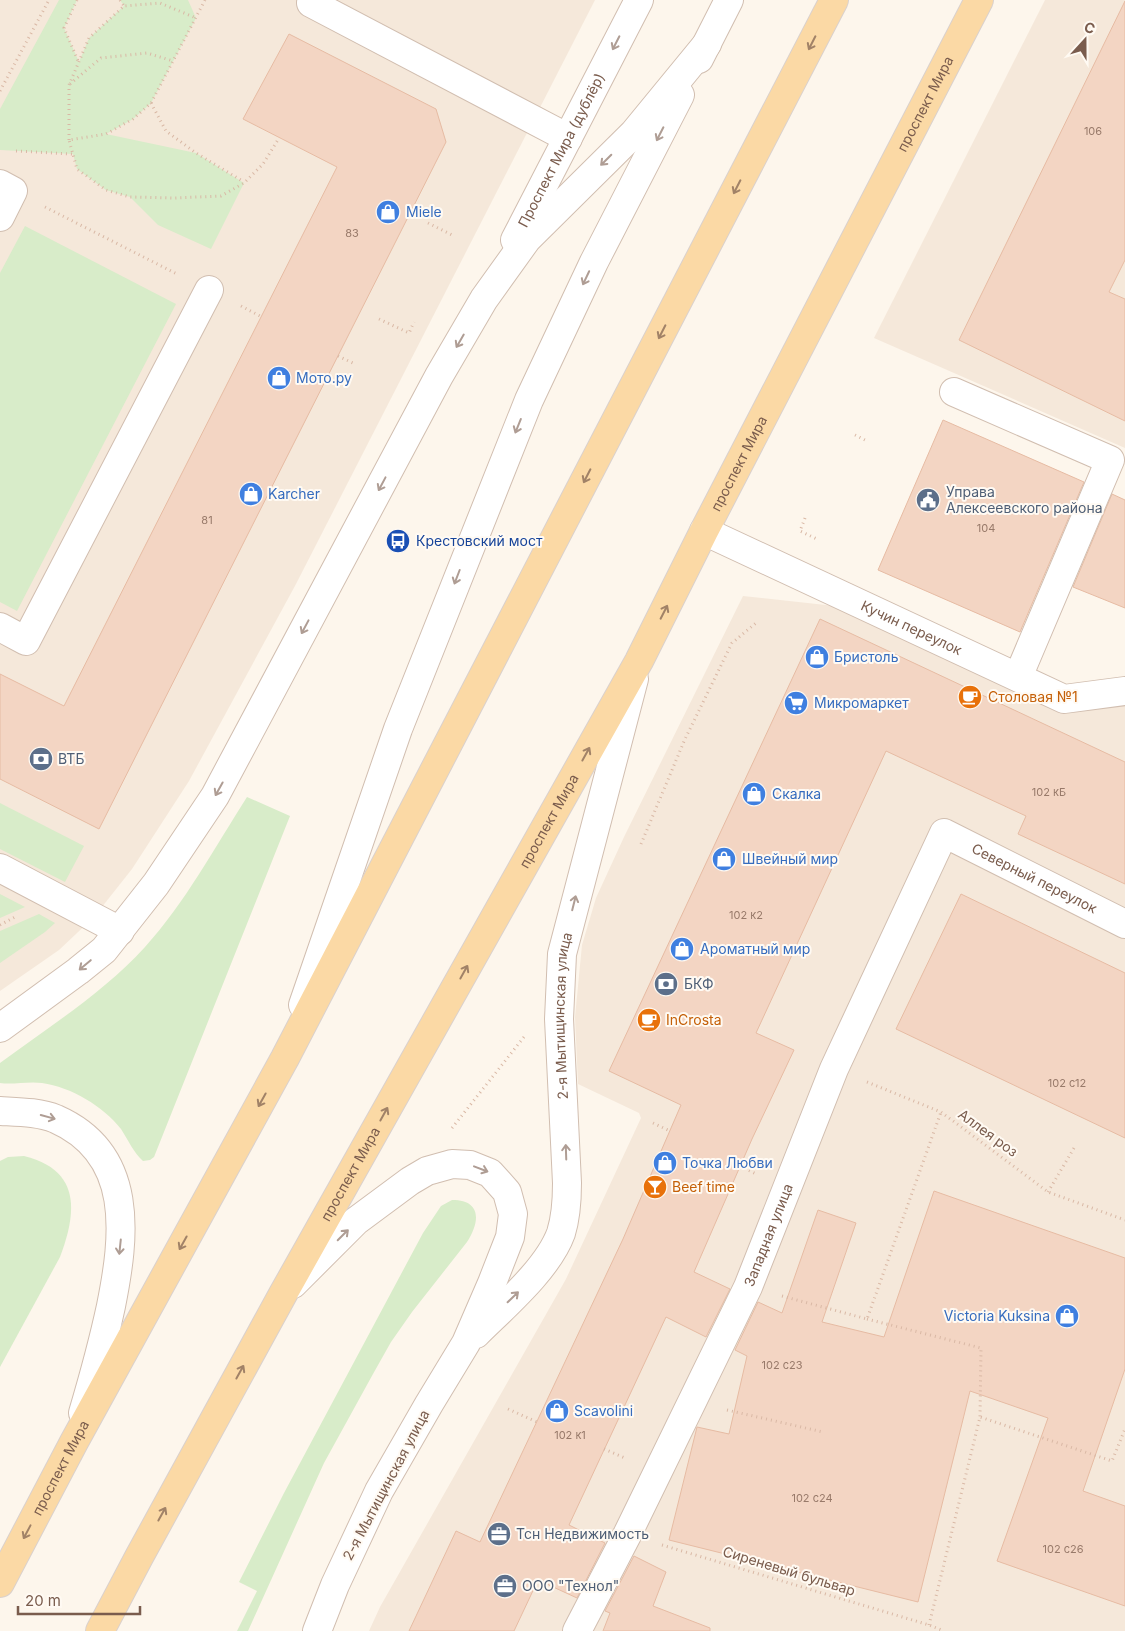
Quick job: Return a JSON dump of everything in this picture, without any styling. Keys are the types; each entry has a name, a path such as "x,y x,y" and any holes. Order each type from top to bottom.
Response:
{"main road":[{"name":"проспект Мира","path":"0,1583 74,1442 285,1058 834,0"},
{"name":"проспект Мира","path":"100,1631 138,1557 283,1294 639,661 704,531 979,0"}],"street":[{"path":"313,0 311,3 568,138"},
{"name":"Проспект Мира (дублёр)","path":"484,299 639,0"},
{"path":"285,1058 398,729 529,400 594,262 725,7"},
{"path":"0,1028 104,950 156,884 215,796 435,385 484,299 527,239 634,132 707,44"},
{"path":"0,217 6,188"},
{"path":"0,627 26,640 209,290"},
{"path":"954,392 1118,463 1018,677"},
{"name":"Кучин переулок","path":"704,531 1064,698 1125,691"},
{"name":"2-я Мытищинская улица","path":"466,1343 526,1284 549,1255 561,1233 566,1207 567,1183 559,1019 562,954 639,661"},
{"name":"Северный переулок","path":"944,833 1125,924"},
{"name":"Западная улица","path":"577,1631 692,1403 748,1286 834,1069 944,833"},
{"path":"0,868 120,931"},
{"path":"0,1111 29,1112 56,1119 84,1137 105,1160 115,1183 121,1212 121,1237 117,1273 100,1357 74,1442"},
{"name":"2-я Мытищинская улица","path":"283,1294 356,1221 410,1181 427,1171 452,1164 470,1165 490,1173 507,1192 513,1214 510,1237 466,1343 428,1404 379,1491 316,1631"}],"path":[{"path":"0,91 48,0"},
{"path":"77,0 64,28 78,63"},
{"path":"120,0 124,6"},
{"path":"69,140 106,134 133,119 151,103 205,0"},
{"path":"196,18 160,3 124,6 89,38 69,85 69,140 76,169 106,190 130,197 221,196 244,183 263,164 278,138"},
{"path":"69,85 101,58 146,53 173,61"},
{"path":"151,103 166,131 196,153 244,183"},
{"path":"9,151 72,154"},
{"path":"6,188 209,290"},
{"path":"428,223 454,236"},
{"path":"379,319 409,333 414,322"},
{"path":"338,356 355,364"},
{"path":"855,435 867,441"},
{"path":"805,518 800,531 819,540"},
{"path":"641,844 685,740 732,643 756,623"},
{"path":"450,1130 526,1034"},
{"name":"Аллея роз","path":"834,1069 940,1112 1048,1192 1125,1220"},
{"path":"867,1319 940,1112"},
{"path":"653,1123 670,1131"},
{"path":"1048,1192 1074,1148"},
{"path":"748,1286 981,1348 980,1417 929,1625"},
{"path":"692,1403 822,1432"},
{"path":"508,1409 537,1422"},
{"path":"980,1417 1112,1461 1125,1429"},
{"name":"Сиреневый бульвар","path":"627,1534 944,1631"}],"shaded area":[{"path":"0,0 595,0 296,584 189,781 132,869 94,917 59,950 0,991"},
{"path":"1045,0 1125,0 1125,448 874,338"},
{"path":"743,596 871,610 1064,699 1125,691 1125,1631 369,1631 380,1607 566,1279 641,1118 639,1113 578,1084 575,1017 582,945 596,898 624,837"}],"green space":[{"path":"59,0 77,0 64,28 79,62 89,38 124,6 120,0 188,0 196,18 151,103 133,119 106,134 196,153 244,183 211,249 158,225 130,197 106,190 77,169 73,154 0,150 0,109"},
{"path":"25,226 176,304 17,611 0,602 0,273"},
{"path":"247,797 290,816 154,1157 143,1161 121,1129 96,1105 75,1093 53,1085 0,1083 0,1063 94,994 129,964 145,947 160,930 186,893"},
{"path":"0,803 84,846 65,882 0,849"},
{"path":"0,894 25,907 0,918"},
{"path":"39,914 55,923 0,963 0,931"},
{"path":"24,1156 43,1163 56,1171 65,1182 70,1195 70,1224 60,1257 0,1367 0,1161 8,1157"},
{"path":"452,1200 462,1201 473,1208 476,1220 471,1234 467,1242 391,1342 324,1463 248,1631 237,1631 257,1591 239,1582 284,1493 423,1233 441,1206"}],"building":[{"path":"1125,1 1125,260 1109,292 1125,299 1125,421 959,340"},
{"path":"289,34 436,109 446,142 99,829 0,779 0,674 64,706 337,167 243,119"},
{"path":"943,420 1084,482 1020,632 878,570"},
{"path":"1112,494 1125,500 1125,608 1073,587"},
{"path":"820,619 1125,762 1125,884 1018,834 1026,816 886,751 756,1033 794,1050 752,1139 694,1272 730,1289 706,1337 666,1317 569,1525 605,1543 577,1598 538,1580 514,1631 409,1631 456,1531 480,1542 623,1239 681,1105 609,1071"},
{"path":"961,894 1125,973 1125,1138 896,1029"},
{"path":"934,1191 1125,1258 1125,1369 1083,1491 1125,1506 1125,1606 997,1561 1048,1418 970,1391 918,1602 669,1540 697,1427 729,1434 747,1356 735,1350 758,1302 782,1313 818,1210 856,1223 822,1322 884,1337"},
{"path":"634,1556 666,1572 653,1606 710,1628 710,1631 603,1631 610,1613 605,1611"}],"place":[{"name":"Miele","path":"388,212"},
{"name":"Мото.ру","path":"279,378"},
{"name":"Karcher","path":"251,494"},
{"name":"Управа Алексеевского района","path":"928,500"},
{"name":"Крестовский мост","path":"398,541"},
{"name":"Бристоль","path":"817,657"},
{"name":"Столовая №1","path":"970,697"},
{"name":"Микромаркет","path":"796,703"},
{"name":"ВТБ","path":"41,759"},
{"name":"Скалка","path":"754,794"},
{"name":"Швейный мир","path":"724,859"},
{"name":"Ароматный мир","path":"682,949"},
{"name":"БКФ","path":"666,984"},
{"name":"InCrosta","path":"649,1020"},
{"name":"Точка Любви","path":"665,1163"},
{"name":"Beef time","path":"655,1187"},
{"name":"Victoria Kuksina","path":"1067,1316"},
{"name":"Scavolini","path":"557,1411"},
{"name":"Тсн Недвижимость","path":"499,1534"},
{"name":"ООО \"Технол\"","path":"505,1586"}]}
